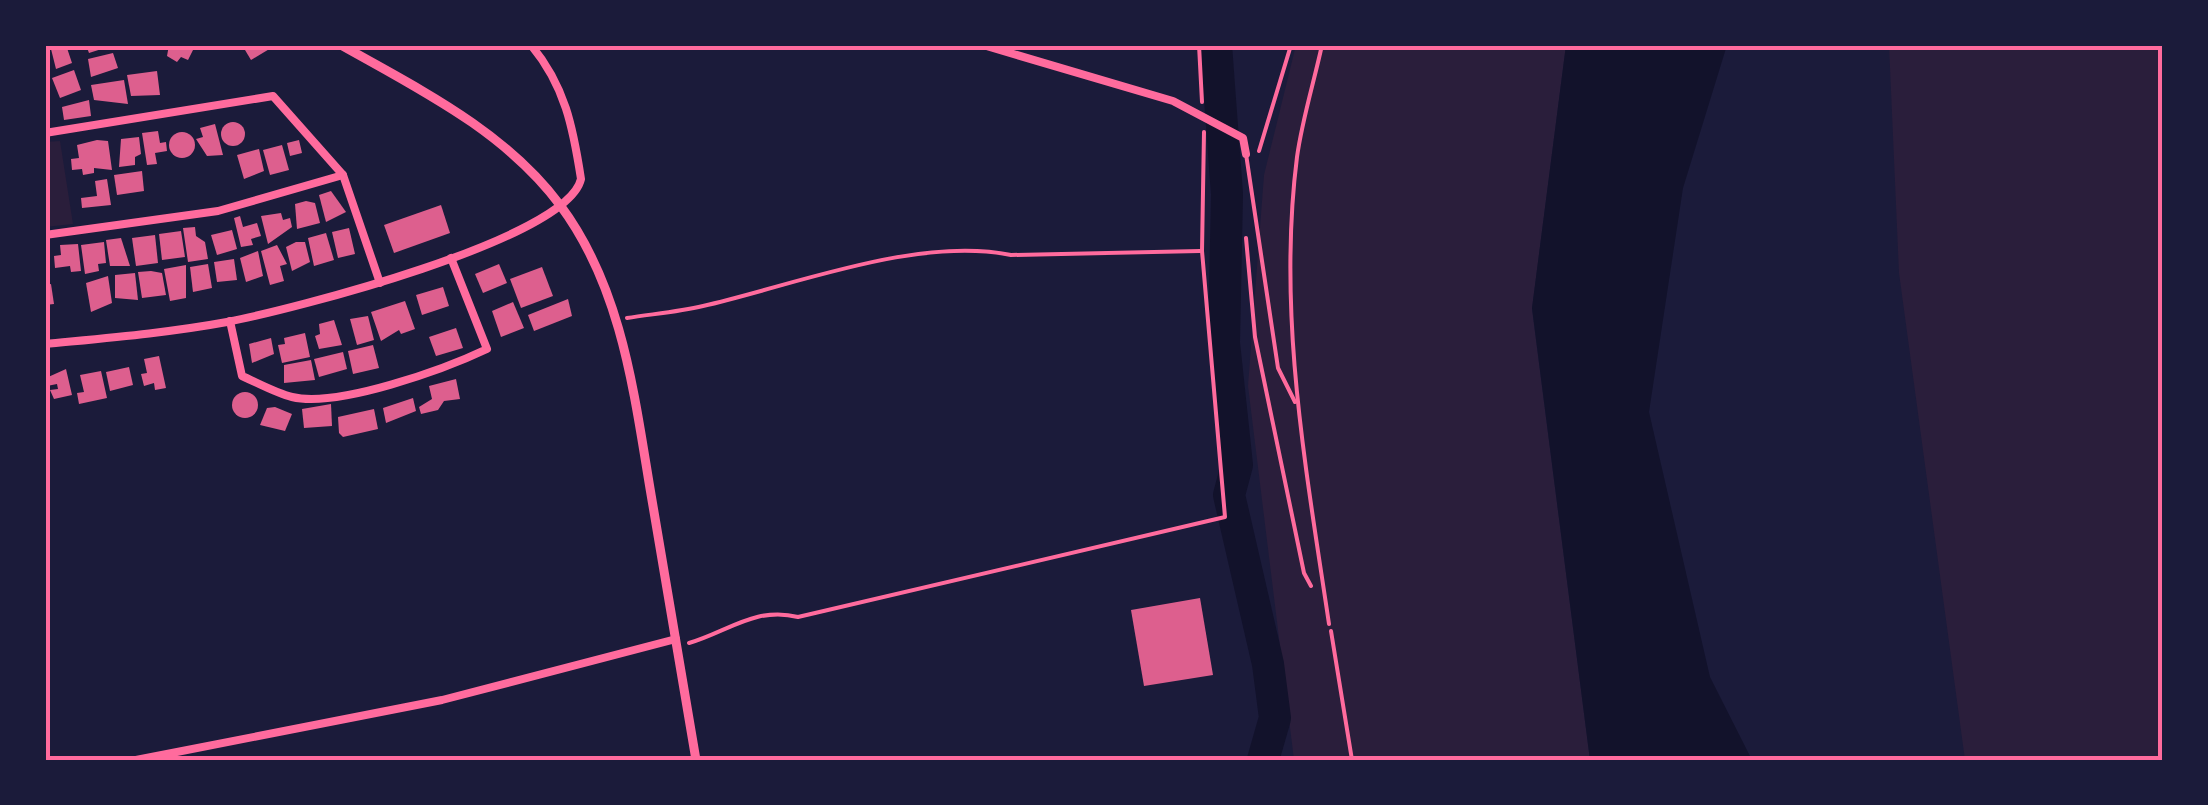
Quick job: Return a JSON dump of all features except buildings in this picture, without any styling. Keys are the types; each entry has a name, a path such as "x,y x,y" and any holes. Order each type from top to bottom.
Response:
{"street":[{"path":"342,45 469,120 510,152 561,206 618,319 696,760"},
{"path":"45,344 230,321 380,283 451,258 561,206 578,190 581,179 568,108 552,72 531,45"},
{"path":"982,45 1174,101 1243,138 1246,154"},
{"path":"45,133 273,96 343,176 380,283"},
{"path":"45,235 218,212 343,176"},
{"path":"230,321 242,376 295,398 347,393 438,373 487,348 451,258"},
{"path":"136,760 442,700 676,639"}],"lane":[{"path":"1322,45 1298,153 1292,216 1296,404 1329,624"},
{"path":"1246,154 1278,368 1296,404"}],"path":[{"path":"676,639 686,644 753,617 779,612 798,617 1225,516 1202,251 1204,116 1199,45"},
{"path":"618,319 702,306 770,286 918,257 984,249 1011,255 1202,251"}],"shaded area":[{"path":"1296,45 1566,45 1532,309 1590,760 1294,760 1248,386 1264,175"},
{"path":"1566,45 1727,45 1683,188 1649,412 1710,677 1752,760 1590,760 1532,308"},
{"path":"1889,45 2163,45 2163,760 1965,760 1899,273"},
{"path":"60,141 73,224 45,227 45,142"}],"waterway":[{"path":"1216,45 1227,194 1224,343 1237,465 1229,495 1268,664 1275,718 1263,760"}]}
